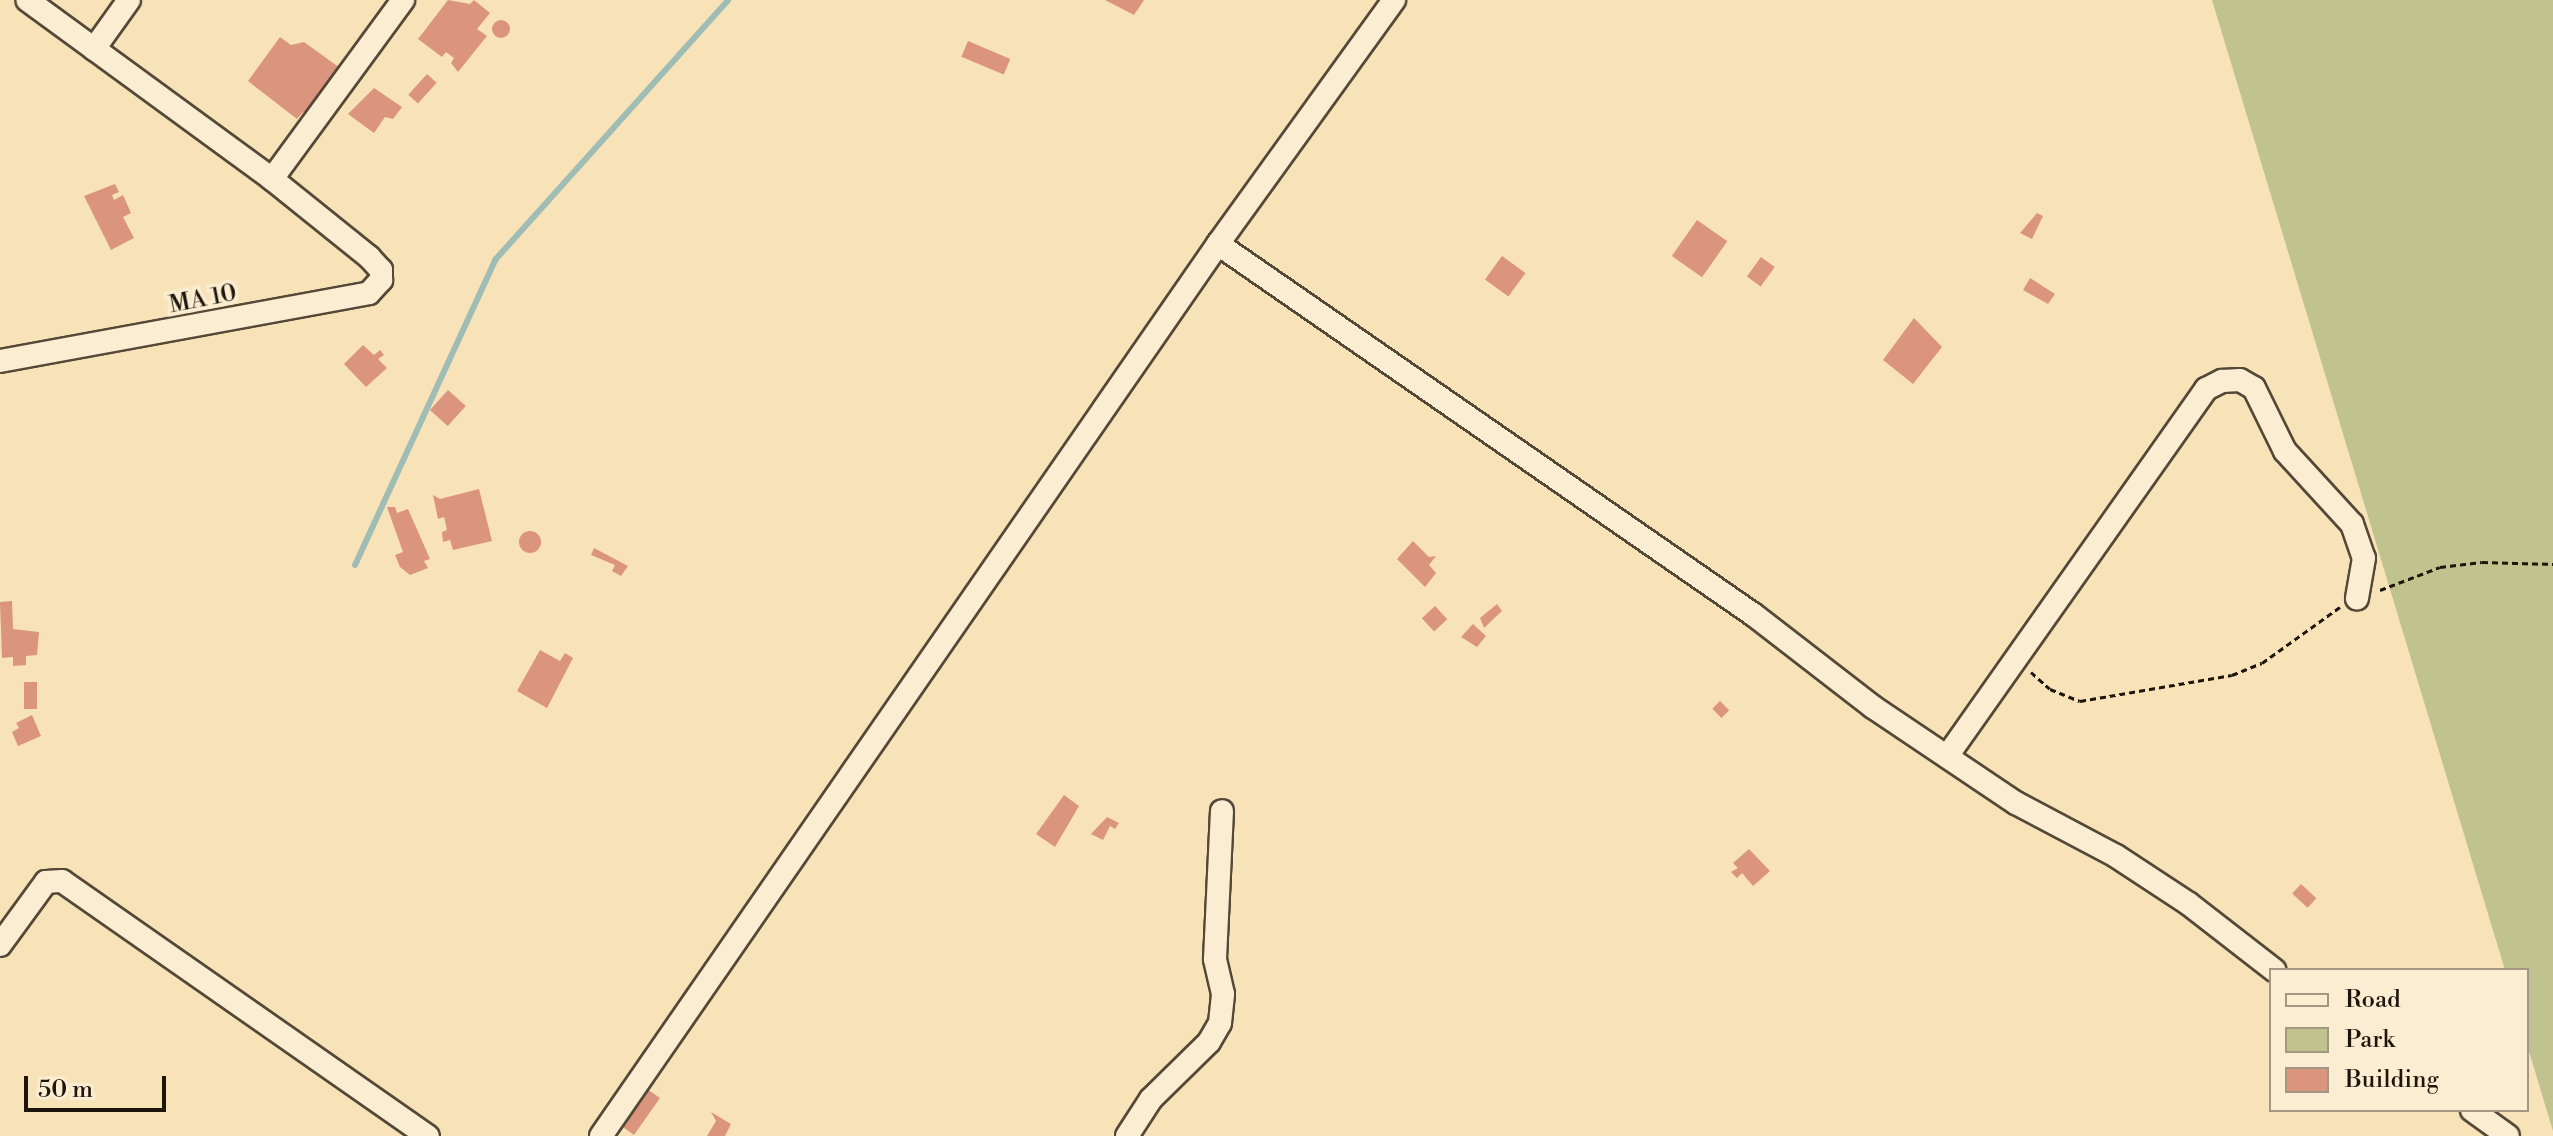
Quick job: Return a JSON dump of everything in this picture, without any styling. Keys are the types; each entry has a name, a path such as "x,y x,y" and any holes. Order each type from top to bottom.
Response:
{"street":[{"path":"27,0 272,179 403,0"},
{"path":"94,49 129,0"},
{"path":"601,1136 1218,244 1394,0"},
{"name":"MA 10","path":"0,361 369,293 382,275 369,257 272,179"},
{"path":"1218,244 2016,803 2116,856 2189,904 2271,968"},
{"path":"1948,755 2206,389 2222,381 2240,380 2254,388 2285,451 2352,524 2364,558 2357,598"},
{"path":"1127,1136 1151,1099 1209,1042 1220,1023 1223,994 1215,959 1222,811"},
{"path":"0,945 46,882 62,881 428,1136"},
{"path":"2475,1112 2508,1136"}],"path":[{"path":"2016,659 2050,689 2080,701 2232,675 2262,663 2357,598 2440,567 2482,562 2553,564"}],"green space":[{"path":"2212,0 2553,0 2553,1131 2529,1052 2529,968 2504,968"}],"building":[{"path":"448,0 470,4 474,0 490,13 477,29 487,36 458,72 451,63 454,58 446,52 442,57 418,39"},
{"path":"1105,0 1144,0 1134,15"},
{"path":"501,20 510,29 501,38 492,29"},
{"path":"280,37 291,45 304,42 347,73 309,117 303,112 297,119 248,81"},
{"path":"968,41 1010,59 1004,75 961,57"},
{"path":"427,74 437,83 418,104 408,95"},
{"path":"374,88 402,107 393,119 385,117 374,133 348,114"},
{"path":"115,184 119,192 112,195 114,200 123,195 131,213 123,217 134,238 111,250 84,196"},
{"path":"2037,213 2043,216 2032,239 2020,233"},
{"path":"1697,220 1727,241 1702,277 1672,256"},
{"path":"1502,256 1525,273 1508,297 1485,279"},
{"path":"1761,257 1775,267 1761,286 1747,276"},
{"path":"2030,278 2055,294 2048,304 2023,290"},
{"path":"1914,318 1942,347 1913,384 1883,360"},
{"path":"363,345 374,355 380,350 384,355 378,359 387,368 366,387 344,364"},
{"path":"448,390 466,406 448,426 430,410"},
{"path":"479,489 492,541 453,550 450,540 443,542 442,532 447,530 444,517 438,519 433,495 440,499"},
{"path":"387,507 395,507 397,513 408,509 430,559 424,561 428,568 410,575 400,567 395,555 403,552"},
{"path":"530,531 538,534 541,542 538,550 530,553 522,550 519,542 522,534"},
{"path":"1413,541 1429,557 1436,556 1429,565 1436,573 1425,587 1397,559"},
{"path":"594,548 628,566 621,576 612,571 615,565 591,555"},
{"path":"12,601 13,629 39,632 37,655 26,656 26,665 13,666 13,657 2,658 0,602"},
{"path":"1497,604 1502,611 1484,628 1480,618"},
{"path":"1435,606 1447,619 1434,631 1422,618"},
{"path":"1473,624 1486,636 1477,647 1461,637"},
{"path":"540,650 560,661 565,653 573,658 547,708 517,691"},
{"path":"24,682 37,682 37,709 24,709"},
{"path":"1720,701 1729,710 1721,718 1712,709"},
{"path":"32,715 41,736 18,746 12,732 19,728 16,723"},
{"path":"1064,795 1079,806 1055,847 1036,834"},
{"path":"1107,817 1119,823 1115,829 1110,826 1103,840 1091,834"},
{"path":"1749,849 1770,871 1753,886 1742,873 1737,878 1731,872 1738,868 1733,863"},
{"path":"2301,884 2316,898 2307,908 2292,894"},
{"path":"647,1089 660,1098 634,1135 623,1127"},
{"path":"711,1112 731,1124 725,1136 707,1136 716,1121"}],"waterway":[{"path":"355,565 495,260 728,0"}]}
